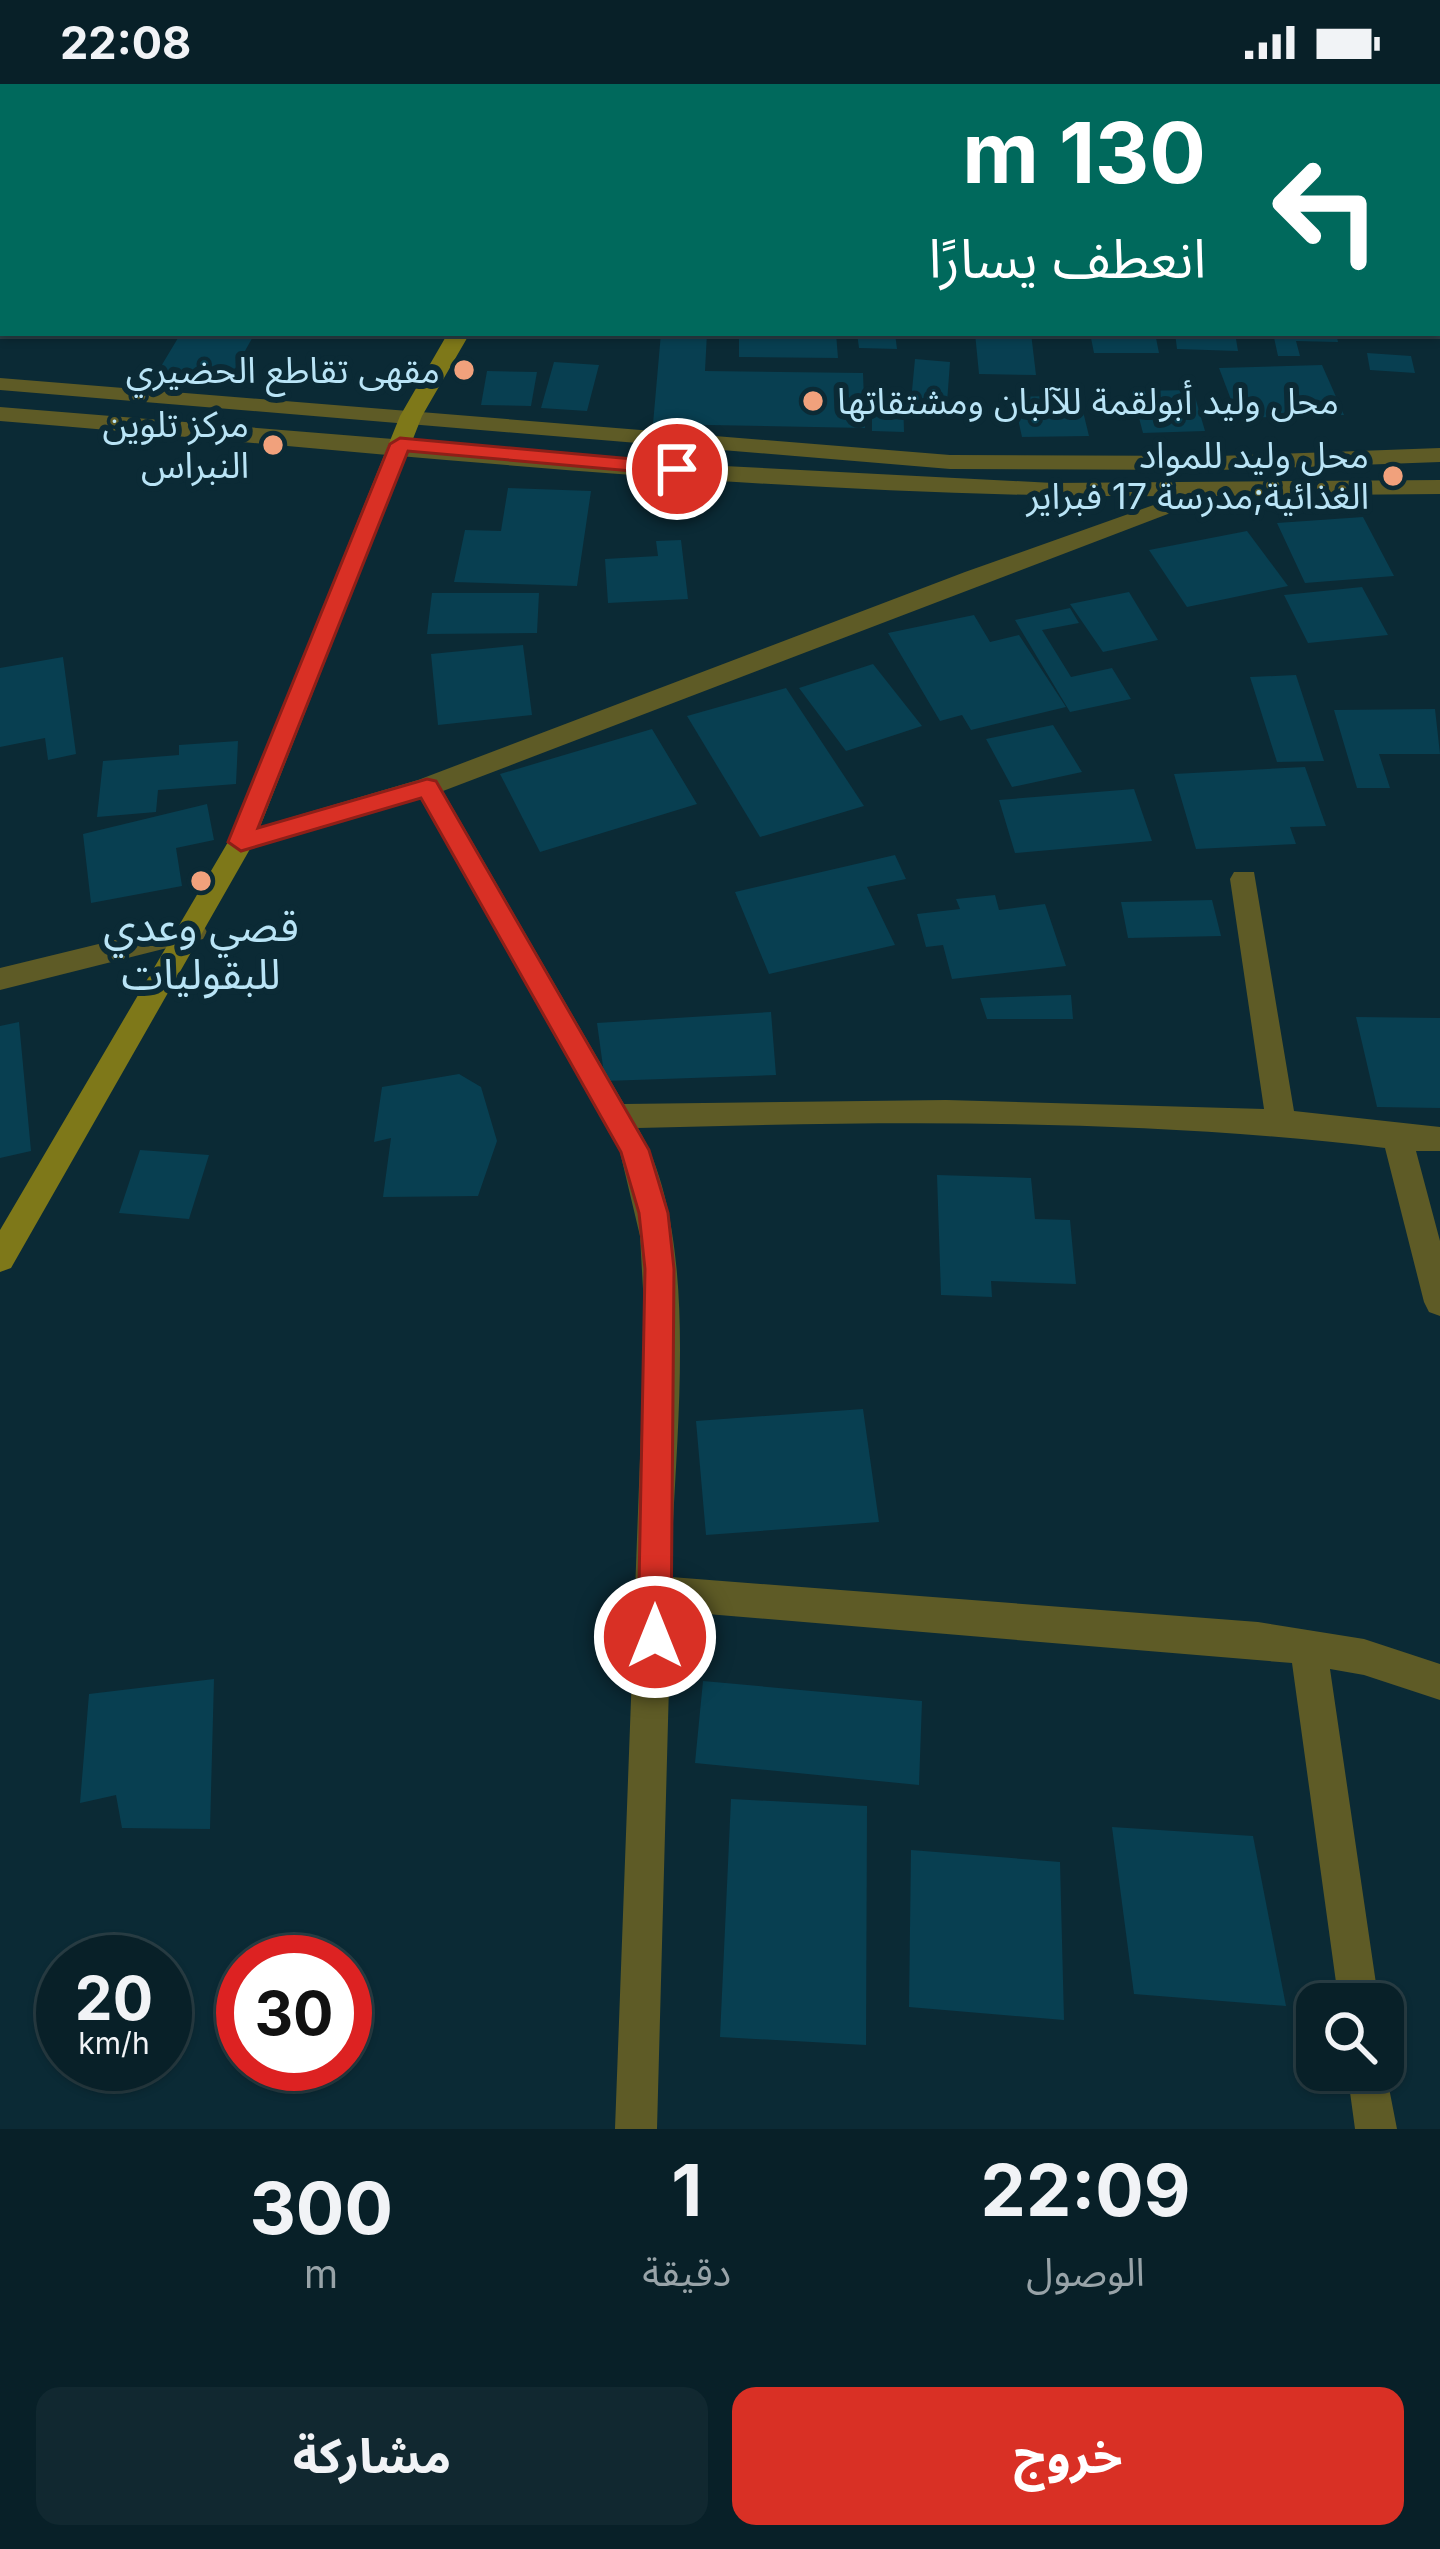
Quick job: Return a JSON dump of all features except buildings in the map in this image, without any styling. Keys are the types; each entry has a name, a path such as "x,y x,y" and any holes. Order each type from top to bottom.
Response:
{"street":[{"path":"0,1258 241,842 411,416 457,336"},
{"path":"0,384 950,462 1219,463 1440,455"},
{"path":"0,414 724,473 1053,490 1440,487"},
{"path":"241,842 427,788 973,577 1227,487"},
{"path":"427,788 616,1117 646,1180 657,1240 662,1329 636,2129"},
{"path":"1244,879 1281,1122"},
{"path":"0,979 193,932"},
{"path":"616,1117 800,1110 1281,1122 1398,1140 1440,1139"},
{"path":"1398,1140 1440,1302"},
{"path":"655,1593 1308,1646 1364,1657 1440,1682"},
{"path":"1308,1646 1356,1983"},
{"path":"1371,2091 1376,2129"}],"place":[{"name":"مقهى تقاطع الحضيري","path":"464,370"},
{"name":"محل وليد أبولقمة للآلبان ومشتقاتها","path":"813,401"},
{"name":"مركز تلوين النبراس","path":"273,445"},
{"name":"محل وليد للمواد الغذائية;مدرسة 17 فبراير","path":"1393,476"},
{"name":"قصي وعدي للبقوليات","path":"201,881"}],"route":[{"path":"655,1637 662,1329 653,1213 635,1150 427,788 241,842 400,444 677,469"}]}
